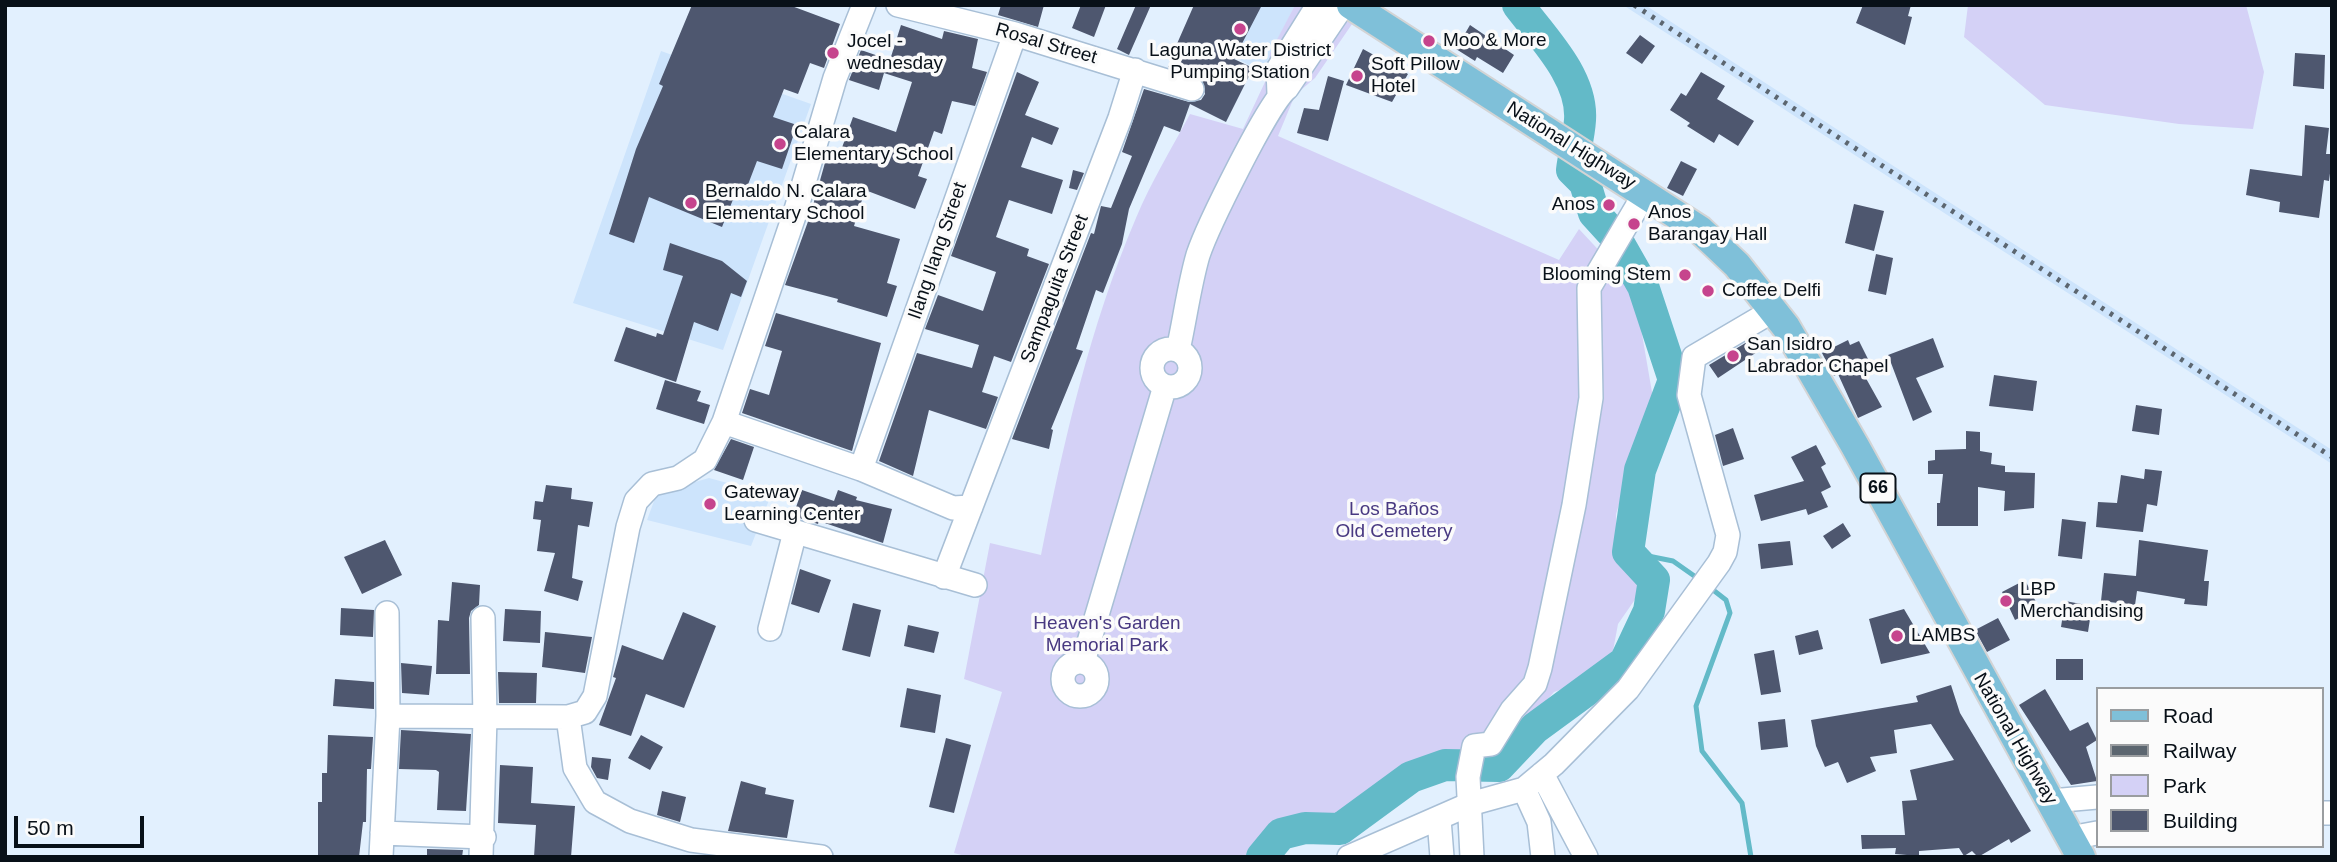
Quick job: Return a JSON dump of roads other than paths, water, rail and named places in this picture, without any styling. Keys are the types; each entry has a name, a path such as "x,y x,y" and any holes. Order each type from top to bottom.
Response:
{"main road":[{"name":"National Highway","path":"1351,5 1700,230 1737,265 1774,310 1855,446 1985,687 2051,801 2083,843"}],"street":[{"path":"388,716 568,717 585,712 595,696 628,527 636,501 652,484 678,478 705,460 724,422 794,213 835,78 864,5"},
{"name":"Rosal Street","path":"898,5 1015,34 1192,89"},
{"path":"1279,94 1278,69 1318,5"},
{"path":"1083,662 1165,386 1178,386 1188,378 1188,359 1178,350 1199,254 1255,136 1279,94 1287,88 1343,5"},
{"name":"Ilang Ilang Street","path":"861,469 1015,34"},
{"name":"Sampaguita Street","path":"944,578 1120,118 1135,70"},
{"path":"1472,857 1468,777 1474,746 1491,744 1512,710 1535,684 1574,505 1591,398 1589,288 1645,193"},
{"path":"1349,857 1470,804 1533,782 1628,689 1725,552 1728,535 1689,395 1694,357 1774,310"},
{"path":"724,422 861,469 953,508 971,507"},
{"path":"756,520 944,578 975,585"},
{"path":"770,629 795,532"},
{"path":"381,857 388,716 387,613"},
{"path":"382,833 483,847 483,618"},
{"path":"568,717 575,768 595,802 631,821 691,840 821,857"},
{"path":"1533,782 1543,857"},
{"path":"1533,782 1586,857"},
{"path":"2051,801 2096,797"},
{"path":"1439,819 1442,857"}],"waterway":[{"path":"1262,857 1281,834 1305,828 1340,829 1411,777 1445,765 1499,766 1535,728 1625,662 1649,611 1654,580 1628,552 1640,470 1674,380 1643,286 1614,235 1594,213 1585,183 1572,170 1580,120 1575,88 1559,58 1518,5"},
{"path":"1628,552 1673,561 1700,580"},
{"path":"1708,586 1726,600 1730,613 1696,706 1702,751 1742,803 1751,857"}],"railway":[{"path":"1634,5 2332,457"}],"place":[{"name":"Laguna Water District Pumping Station","path":"1240,29"},
{"name":"Moo & More","path":"1429,41"},
{"name":"Jocel - wednesday","path":"833,53"},
{"name":"Soft Pillow Hotel","path":"1357,76"},
{"name":"Calara Elementary School","path":"780,144"},
{"name":"Bernaldo N. Calara Elementary School","path":"691,203"},
{"name":"Anos","path":"1609,205"},
{"name":"Anos Barangay Hall","path":"1634,224"},
{"name":"Blooming Stem","path":"1685,275"},
{"name":"Coffee Delfi","path":"1708,291"},
{"name":"San Isidro Labrador Chapel","path":"1733,356"},
{"name":"Gateway Learning Center","path":"710,504"},
{"name":"LBP Merchandising","path":"2006,601"},
{"name":"LAMBS","path":"1897,636"}],"park label":[{"name":"Los Baños Old Cemetery","path":"1394,521"},
{"name":"Heaven's Garden Memorial Park","path":"1107,635"}]}
